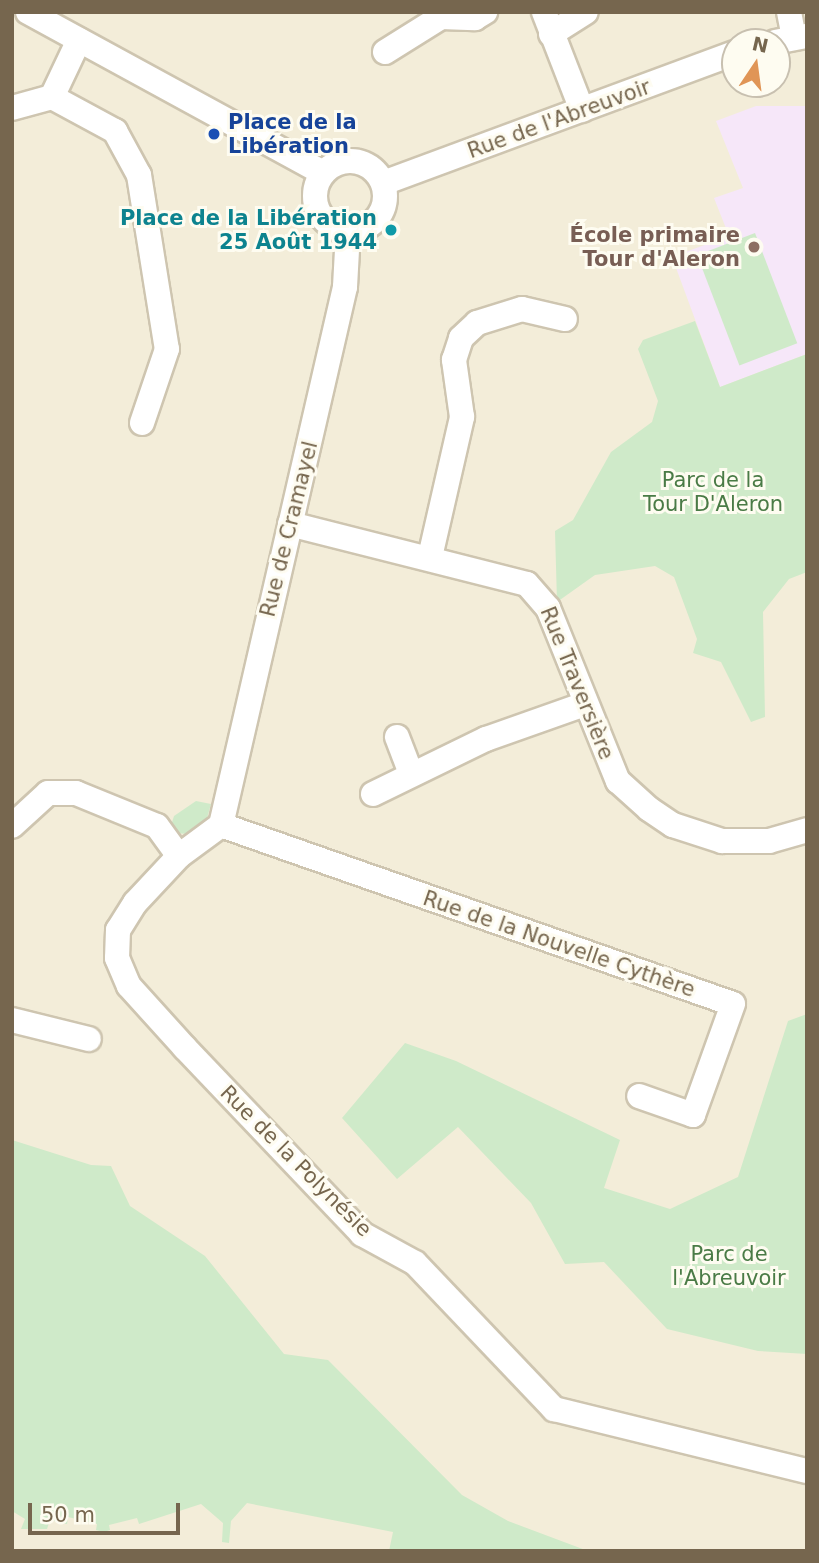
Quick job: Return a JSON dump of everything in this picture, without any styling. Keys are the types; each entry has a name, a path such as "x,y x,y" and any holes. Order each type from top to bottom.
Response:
{"street":[{"path":"28,12 323,173"},
{"path":"385,52 441,18 475,18 485,12"},
{"path":"582,110 548,23 586,12"},
{"path":"789,12 792,38"},
{"path":"52,97 79,40"},
{"name":"Rue de l'Abreuvoir","path":"383,183 721,58"},
{"path":"12,108 52,97 115,131 139,175 167,348 142,423"},
{"path":"356,161 368,165 383,183 386,195 379,217 370,225 348,232 337,229 319,215 314,193 323,173 332,165 356,161"},
{"name":"Rue de Cramayel","path":"221,825 345,287 348,232"},
{"path":"430,557 462,417 454,360 461,338 477,323 522,309 565,319"},
{"name":"Rue Traversière","path":"290,524 519,580 535,591 548,608 618,781 673,825 701,836 745,843 807,830"},
{"path":"373,794 486,739 585,704"},
{"path":"397,737 411,774"},
{"path":"12,826 48,793 76,793 157,825 179,856"},
{"name":"Rue de la Polynésie","path":"221,825 179,856 135,903 118,930 117,958 129,986 185,1048 362,1234 415,1263 554,1409 807,1471"},
{"name":"Rue de la Nouvelle Cythère","path":"221,825 733,1004 693,1115 639,1096"},
{"path":"12,1020 89,1039"}],"shaded area":[{"path":"12,12 807,12 807,1551 12,1551"},
{"name":"École primaire Tour d'Aleron","path":"756,106 807,106 807,354 720,387 672,257 729,236 714,198 743,188 716,121"}],"green space":[{"path":"755,233 797,343 739,365 697,255"},
{"name":"Parc de la Tour D'Aleron","path":"695,321 720,387 807,354 807,572 789,579 763,612 765,717 751,722 721,662 693,653 697,639 674,577 655,566 595,575 557,602 555,531 573,520 611,452 652,422 658,401 638,349 643,340"},
{"path":"196,801 211,804 206,822 188,834 173,833 170,829 174,816"},
{"name":"Parc de l'Abreuvoir","path":"807,1014 807,1354 758,1351 667,1329 604,1262 565,1264 531,1203 458,1127 397,1179 342,1118 405,1043 456,1061 620,1140 604,1188 670,1209 738,1177 788,1021"},
{"path":"12,1140 91,1165 111,1166 130,1206 205,1256 284,1354 328,1360 462,1495 508,1521 588,1551 389,1551 393,1532 247,1503 231,1521 229,1543 222,1542 223,1523 201,1504 139,1524 137,1518 109,1525 110,1530 104,1532 96,1530 97,1524 68,1517 67,1524 50,1520 47,1529 21,1529 25,1519 12,1511"}],"place":[{"name":"Place de la Libération","path":"214,134"},
{"name":"Place de la Libération 25 Août 1944","path":"391,230"},
{"name":"École primaire Tour d'Aleron","path":"754,247"}]}
